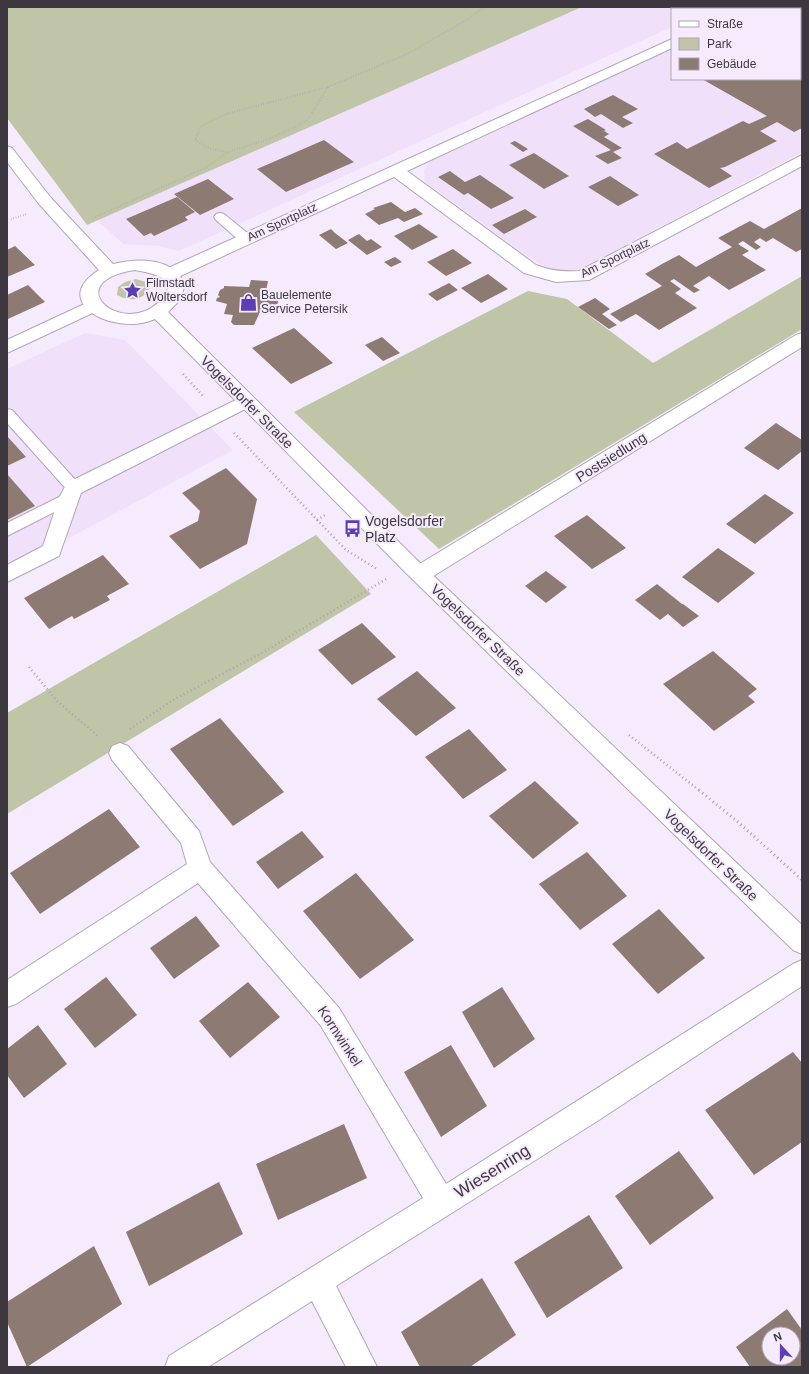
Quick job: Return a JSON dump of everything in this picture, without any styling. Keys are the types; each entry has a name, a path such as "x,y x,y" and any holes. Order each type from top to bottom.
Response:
{"street":[{"name":"Am Sportplatz","path":"170,274 671,43"},
{"path":"7,151 45,201 110,271"},
{"name":"Am Sportplatz","path":"395,170 530,269 546,276 563,278 583,276 802,160"},
{"path":"147,265 159,268 170,274 177,288 175,297 168,305 158,312 144,317 129,319 114,318 102,313 94,306 90,298 90,291 94,283 110,271 122,266 147,265"},
{"path":"7,347 94,306"},
{"name":"Vogelsdorfer Straße","path":"158,312 420,574 802,942"},
{"name":"Postsiedlung","path":"420,574 802,339"},
{"path":"7,574 52,551 71,493 246,401"},
{"name":"Kornwinkel","path":"114,748 191,838 200,868 330,1017 441,1202"},
{"path":"7,995 200,868"},
{"name":"Wiesenring","path":"180,1367 589,1110 802,972"},
{"path":"317,1280 362,1367"}],"lane":[{"path":"220,217 246,239"},
{"path":"7,414 71,493 7,530"}],"path":[{"path":"228,152 210,149 195,140 201,126 226,114 328,87 407,54 463,22 485,7"},
{"path":"70,228 205,168 228,152 269,139 307,121 328,87"},
{"path":"11,219 33,212"},
{"path":"29,667 57,702 114,748 173,700 260,654 388,578"},
{"path":"625,733 644,746 738,822 802,880"}],"shaded area":[{"path":"582,7 715,7 671,8 671,27 179,251 158,246 123,244 97,220"},
{"path":"715,7 802,7 802,23 801,8"},
{"path":"671,48 671,80 801,80 802,67 802,152 581,269 566,272 547,268 527,256 425,182 424,170 429,162"},
{"path":"85,333 125,340 233,450 71,537 36,549 7,564 7,369"}],"green space":[{"path":"7,7 582,7 87,225 7,118"},
{"path":"802,276 802,329 439,549 294,412 528,291 567,299 653,363"},
{"path":"136,279 146,282 150,288 144,296 135,299 126,299 117,295 118,287 125,282"},
{"path":"316,535 371,594 7,814 7,713"}],"building":[{"path":"801,78 802,128 794,132 777,122 760,131 777,141 725,167 720,168 732,176 709,188 654,154 677,142 687,149 743,121 749,124 767,116 704,80 801,80"},
{"path":"613,95 638,109 622,117 633,123 623,128 601,114 595,117 584,109"},
{"path":"588,119 606,130 604,131 609,134 604,137 622,148 613,152 622,158 608,164 595,156 611,150 573,126"},
{"path":"324,140 354,162 286,192 257,169"},
{"path":"515,141 528,149 523,152 510,143"},
{"path":"534,153 569,176 544,189 509,165"},
{"path":"450,171 465,182 480,175 514,198 491,209 468,193 464,195 438,177"},
{"path":"610,176 639,195 618,206 588,187"},
{"path":"208,179 234,199 200,215 174,194"},
{"path":"177,197 195,212 185,217 188,220 154,236 151,233 144,236 126,219"},
{"path":"391,202 405,212 415,208 423,214 404,222 398,218 379,225 365,214 375,209 373,208"},
{"path":"802,208 802,249 796,252 773,238 766,242 760,238 754,242 761,247 756,250 743,241 738,244 749,251 742,255 766,270 729,290 709,276 693,286 700,290 694,293 674,279 670,281 681,289 675,293 697,308 659,330 636,314 621,322 610,314 662,286 645,274 662,264 679,255 696,267 732,247 718,238 750,221 764,229"},
{"path":"525,209 537,217 504,234 492,225"},
{"path":"419,224 438,237 412,250 394,236"},
{"path":"331,229 348,243 336,249 319,235"},
{"path":"359,234 367,241 371,239 382,247 367,255 348,240"},
{"path":"15,246 35,265 7,277 7,250"},
{"path":"453,249 472,263 446,276 427,262"},
{"path":"395,257 402,262 391,267 384,262"},
{"path":"488,274 508,289 481,303 461,288"},
{"name":"Bauelemente Service Petersik","path":"251,280 268,281 266,291 280,292 277,306 274,313 260,312 254,325 234,325 231,322 233,315 224,314 227,304 216,301 217,298 220,297 218,295 224,286 249,287"},
{"path":"449,283 458,290 437,301 428,294"},
{"path":"28,285 45,302 8,319 7,295"},
{"path":"595,298 610,309 602,314 617,325 609,329 578,307"},
{"path":"294,328 333,363 291,384 252,348"},
{"path":"382,337 400,353 383,361 365,345"},
{"path":"776,423 802,440 802,451 778,470 744,448"},
{"path":"7,436 26,457 7,466"},
{"path":"226,468 257,499 247,544 200,569 169,536 198,521 200,511 182,493"},
{"path":"7,474 35,506 7,520"},
{"path":"765,494 794,513 755,544 726,524"},
{"path":"587,515 626,548 592,569 554,536"},
{"path":"718,548 755,573 718,603 682,577"},
{"path":"103,555 129,584 107,596 110,600 74,619 72,616 49,629 24,598"},
{"path":"546,571 567,587 546,603 525,586"},
{"path":"657,584 699,616 683,627 668,614 660,620 635,600"},
{"path":"362,623 396,657 352,685 318,650"},
{"path":"713,651 757,689 748,696 755,702 714,731 663,684"},
{"path":"417,671 456,708 416,736 377,699"},
{"path":"220,718 284,792 233,826 170,749"},
{"path":"469,729 507,770 463,799 425,757"},
{"path":"535,781 579,823 533,859 489,816"},
{"path":"109,809 140,847 40,914 10,873"},
{"path":"302,831 324,857 278,889 256,862"},
{"path":"587,852 627,896 580,930 539,884"},
{"path":"356,873 414,940 360,979 303,911"},
{"path":"659,909 705,958 658,994 612,944"},
{"path":"196,916 220,946 174,979 150,948"},
{"path":"106,977 137,1015 95,1048 64,1009"},
{"path":"248,982 280,1017 230,1058 199,1021"},
{"path":"502,987 535,1039 494,1068 462,1012"},
{"path":"38,1025 67,1064 24,1098 7,1075 7,1049"},
{"path":"451,1045 487,1106 441,1137 404,1072"},
{"path":"793,1052 802,1063 802,1142 754,1175 705,1110"},
{"path":"344,1124 367,1178 278,1220 256,1164"},
{"path":"679,1151 714,1198 650,1245 615,1196"},
{"path":"219,1182 243,1234 149,1286 126,1232"},
{"path":"589,1215 623,1268 547,1318 514,1262"},
{"path":"94,1246 122,1304 27,1367 7,1322 7,1302"},
{"path":"482,1278 516,1335 470,1367 420,1367 401,1332"},
{"path":"787,1309 799,1326 764,1326"},
{"path":"761,1328 761,1366 801,1366 801,1329 802,1367 750,1367 736,1347"}],"place":[{"name":"Filmstadt Woltersdorf","path":"133,290"},
{"name":"Bauelemente Service Petersik","path":"248,302"},
{"name":"Vogelsdorfer Platz","path":"352,529"}]}
